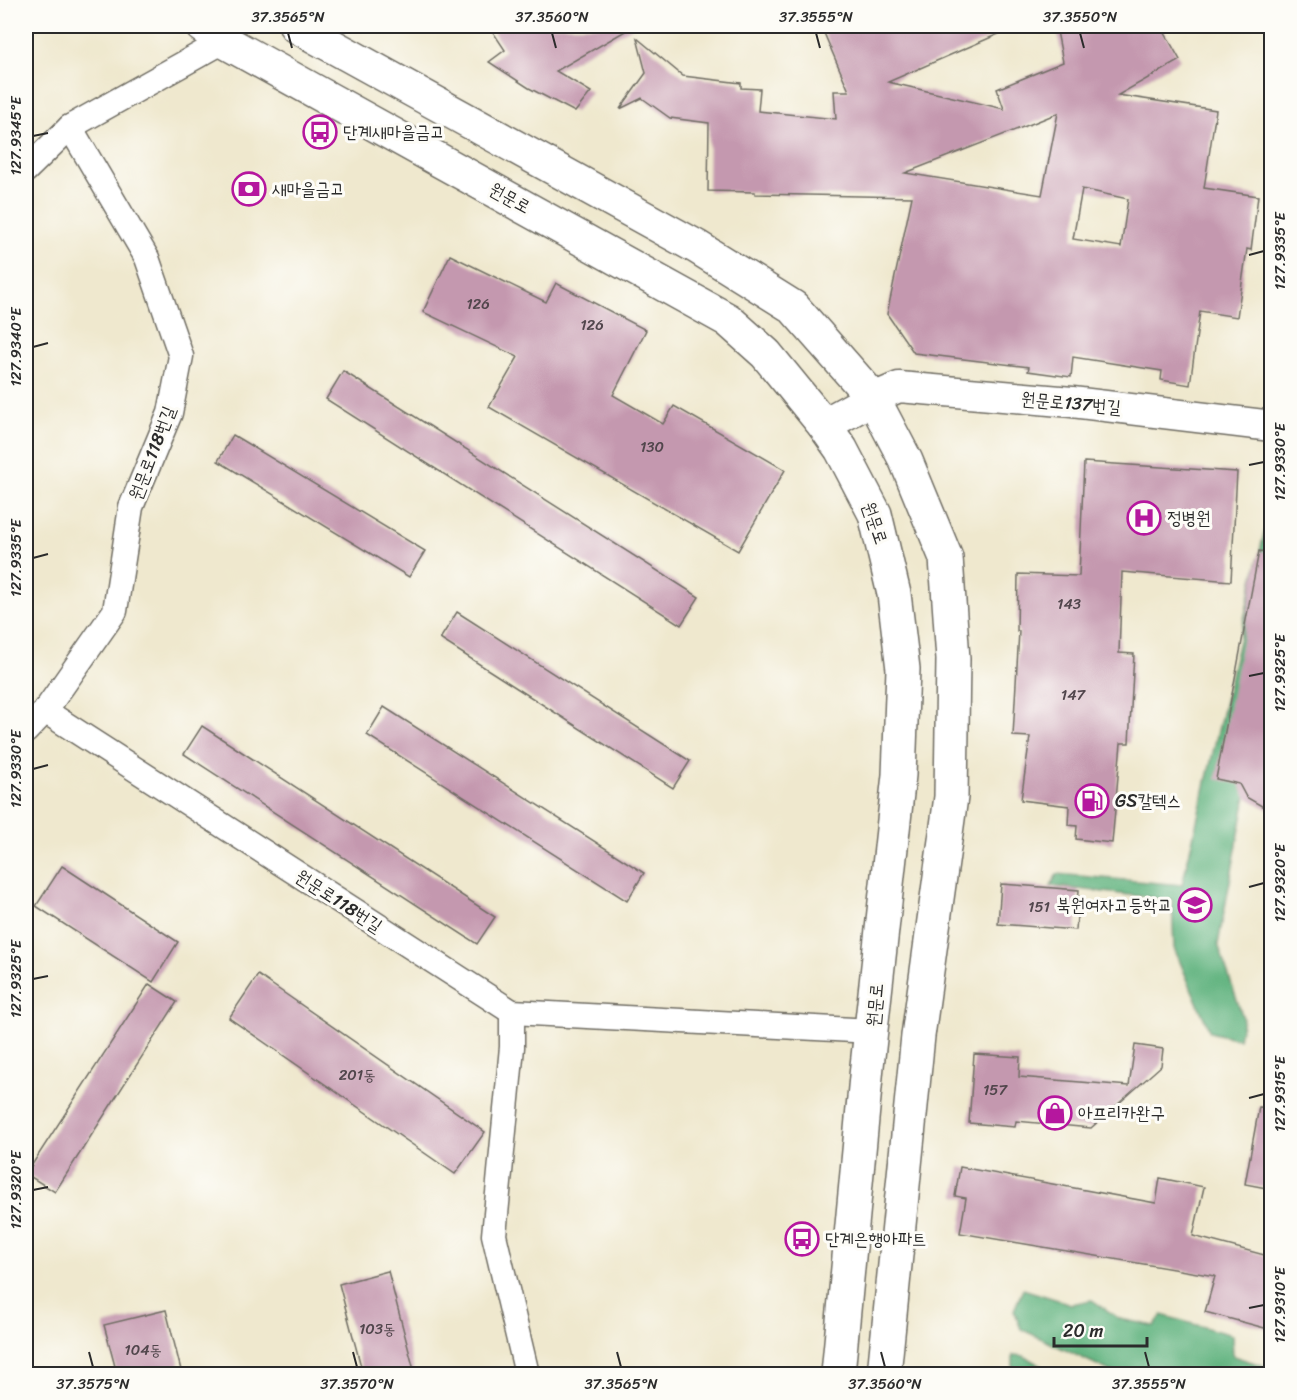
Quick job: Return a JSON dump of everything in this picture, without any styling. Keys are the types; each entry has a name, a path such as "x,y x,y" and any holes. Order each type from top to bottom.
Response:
{"main road":[{"path":"296,26 668,230 793,307 873,398 906,461 946,558 953,659 951,797 918,1036 885,1374"},
{"name":"원문로","path":"213,33 728,320 766,354 824,425 841,449 875,514 894,594 903,669 899,775 867,1066 838,1374"},
{"path":"824,425 873,398"},
{"path":"872,1031 918,1036"}],"street":[{"path":"26,170 70,127 213,33"},
{"name":"원문로118번길","path":"26,731 45,711 115,611 131,507 170,413 181,356 147,258 70,127"},
{"name":"원문로137번길","path":"873,398 899,387 1072,402 1272,426"},
{"name":"원문로118번길","path":"45,711 512,1012"},
{"path":"527,1374 494,1234 512,1047 512,1012 872,1031"}],"green space":[{"path":"1271,504 1271,665 1218,944 1243,1018 1239,1039 1210,1032 1174,948 1172,900 1051,886 1057,874 1182,885"},
{"path":"1023,1289 1071,1304 1092,1300 1120,1319 1154,1326 1162,1315 1232,1335 1233,1356 1271,1368 1271,1374 1116,1374 1021,1329 1014,1310"},
{"path":"1013,1355 1024,1356 1052,1372 1013,1374"}],"building":[{"path":"489,26 634,26 556,71 591,92 575,112 529,88 489,62 505,50"},
{"path":"821,26 1017,26 888,82 1004,109 997,89 1063,62 1056,26 1161,26 1180,60 1118,95 1216,110 1204,188 1258,196 1251,250 1247,249 1237,317 1200,311 1190,385 1161,380 1162,371 1073,357 1071,377 1028,371 1029,367 914,353 887,314 912,197 708,191 709,123 670,118 642,98 620,109 646,73 637,38 683,76 741,83 741,88 760,89 758,111 836,119 834,91 849,91","holes":["1058,113 1042,195 905,173 1036,122","1082,189 1128,199 1121,247 1073,239"]},
{"path":"450,255 546,302 556,283 646,330 613,395 663,424 674,406 785,470 738,551 489,407 518,357 423,312"},
{"path":"343,371 699,597 681,625 326,399"},
{"path":"233,435 425,551 409,577 218,461"},
{"path":"1084,462 1237,472 1231,581 1122,572 1119,653 1134,654 1129,743 1121,743 1112,843 1076,839 1077,826 1068,825 1069,806 1021,800 1030,737 1013,736 1019,631 1017,631 1018,574 1079,576"},
{"path":"1259,551 1272,552 1272,812 1246,797 1239,784 1216,779"},
{"path":"457,612 690,761 673,788 440,639"},
{"path":"384,707 644,873 627,901 367,735"},
{"path":"202,726 495,917 477,944 184,754"},
{"path":"62,866 178,942 153,982 36,906"},
{"path":"1001,884 1079,890 1076,930 998,924"},
{"path":"258,975 485,1132 455,1174 229,1018"},
{"path":"149,984 177,1002 55,1192 26,1174"},
{"path":"1135,1045 1163,1049 1161,1066 1091,1128 1016,1121 1015,1127 969,1123 974,1054 1020,1057 1019,1077 1129,1086"},
{"path":"1259,1107 1272,1108 1272,1189 1245,1184"},
{"path":"960,1167 1156,1203 1160,1178 1204,1187 1193,1236 1272,1257 1272,1330 1205,1312 1215,1276 960,1233 966,1198 955,1196"},
{"path":"388,1271 415,1374 363,1374 339,1284"},
{"path":"166,1310 182,1374 117,1374 104,1325"}],"place":[{"name":"단계새마을금고","path":"320,132"},
{"name":"새마을금고","path":"249,189"},
{"name":"정병원","path":"1144,518"},
{"name":"GS칼텍스","path":"1092,801"},
{"name":"북원여자고등학교","path":"1195,905"},
{"name":"아프리카완구","path":"1055,1113"},
{"name":"단계은행아파트","path":"802,1239"}]}
